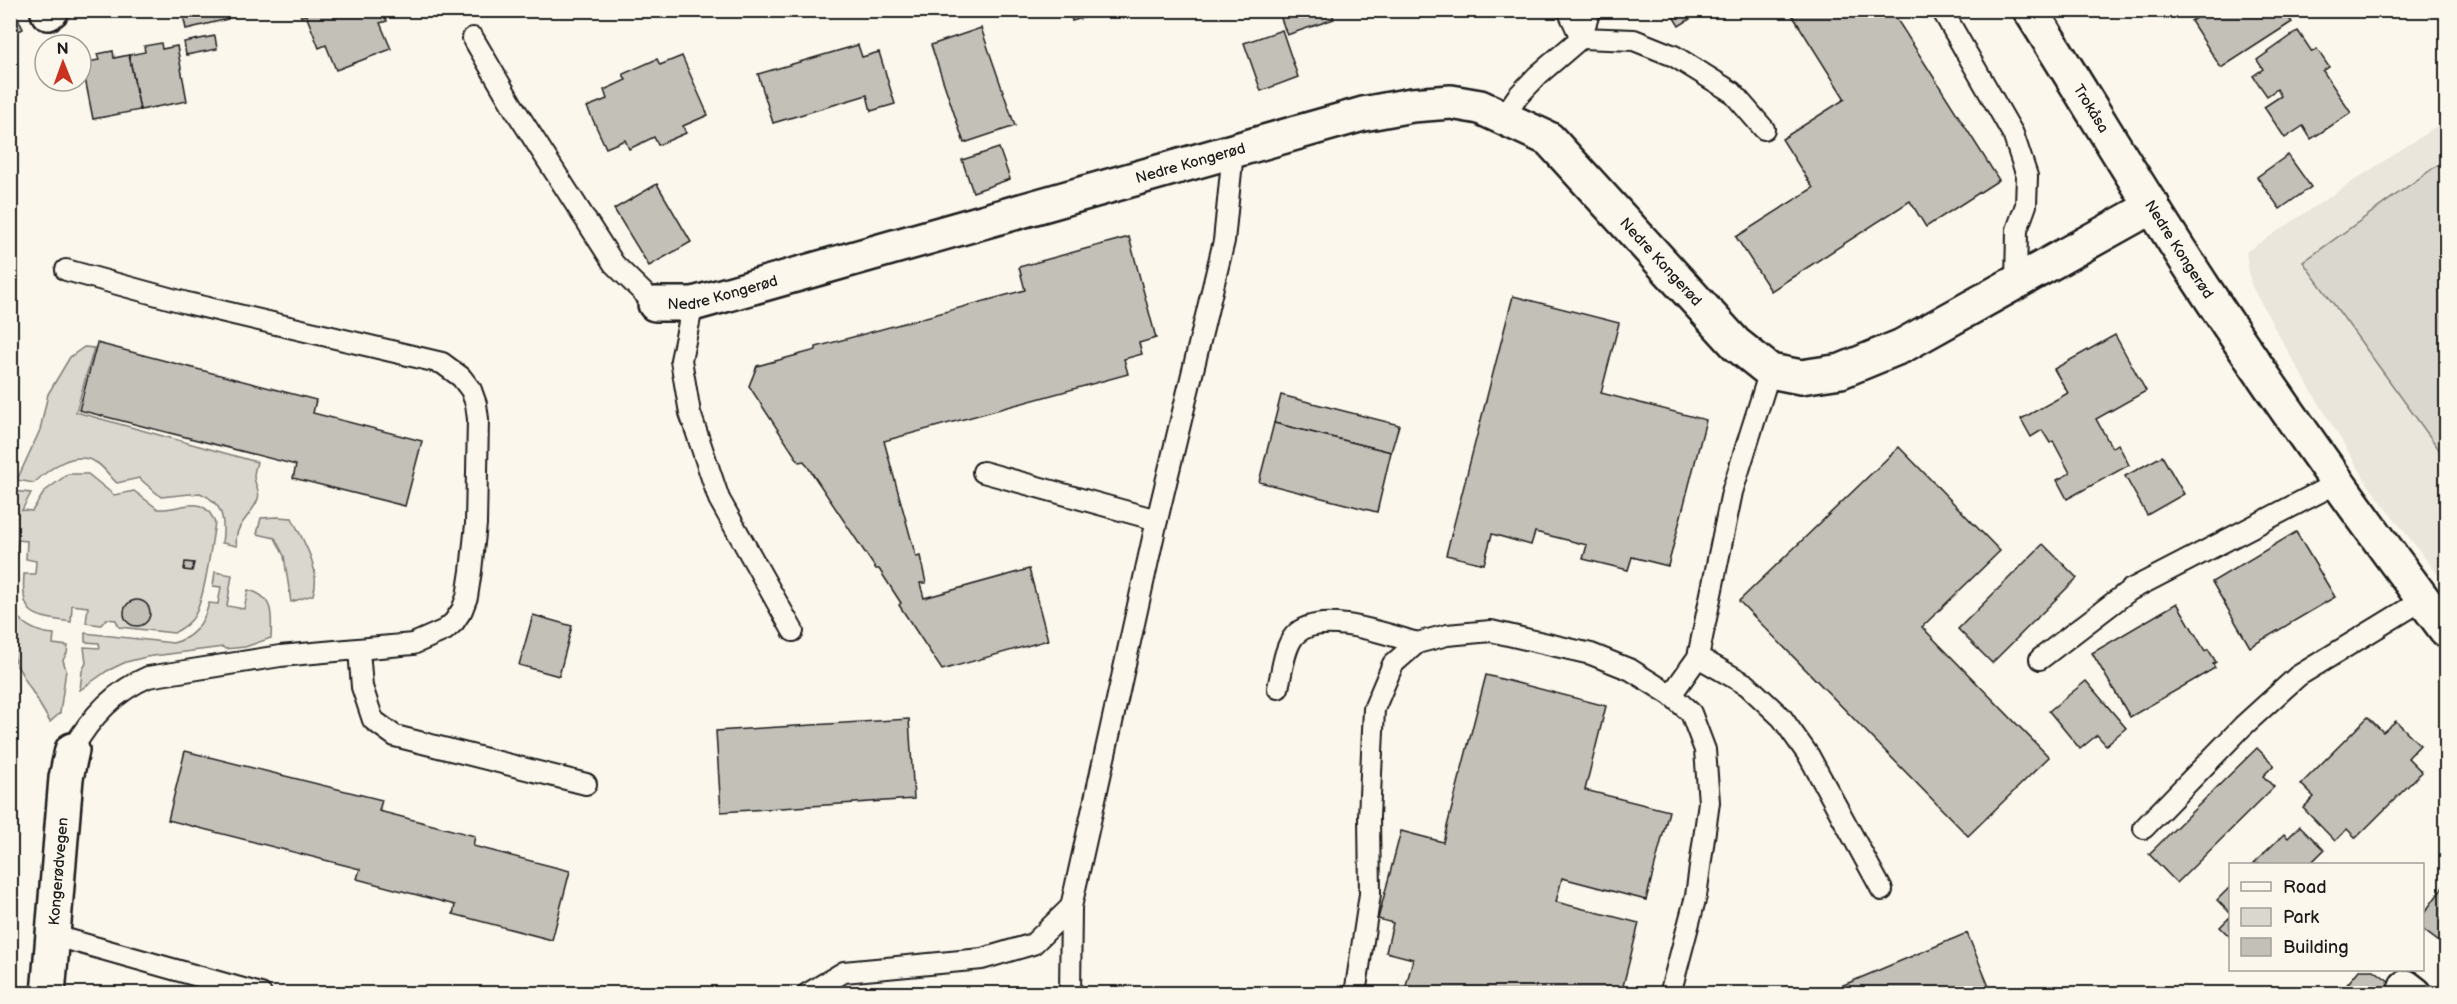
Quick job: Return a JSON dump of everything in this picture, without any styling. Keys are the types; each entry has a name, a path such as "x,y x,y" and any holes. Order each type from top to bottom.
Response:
{"street":[{"name":"Trokåsa","path":"2030,10 2153,206"},
{"name":"Nedre Kongerød","path":"655,304 693,304 1363,114 1412,105 1450,102 1480,107 1504,116 1549,139 1736,344 1770,371 1801,377 1841,370 1902,346 2153,206 2235,335 2337,483 2446,630"},
{"name":"Kongerødvegen","path":"48,993 66,778 72,750"}],"lane":[{"path":"1568,10 1581,38"},
{"path":"1504,116 1538,75 1581,38 1590,10"},
{"path":"1942,10 2013,134 2027,176 2026,205 2017,230 2016,283"},
{"path":"1581,38 1634,40 1674,57 1732,92 1764,129"},
{"path":"473,39 514,108 614,264 655,304"},
{"path":"1070,993 1071,907 1157,520 1224,241 1233,152"},
{"path":"66,270 199,306 442,363 461,376 471,390 476,404 479,451 476,524 467,597 462,610 445,630 413,644 280,656 148,678 129,685 116,694 90,722 72,750"},
{"path":"693,304 681,360 690,414 719,499 793,631"},
{"path":"1671,694 1698,657 1732,492 1770,371"},
{"path":"983,472 1157,520"},
{"path":"2040,658 2130,590 2337,483"},
{"path":"2144,828 2243,726 2298,676 2424,600"},
{"path":"1278,688 1290,644 1296,633 1312,626 1347,623 1417,643"},
{"path":"1355,993 1370,894 1369,817 1374,709 1394,664 1417,643 1447,635 1491,631 1591,654 1630,670 1671,694 1691,713 1705,750 1709,802 1696,896 1670,993"},
{"path":"359,650 362,687 373,720 395,736 586,784"},
{"path":"1698,657 1748,685 1782,718 1809,756 1882,890"},
{"path":"807,993 844,972 981,959 1033,944 1071,907"},
{"path":"52,935 261,993"}],"shaded area":[{"path":"2446,120 2446,585 2369,486 2291,357 2251,285 2246,252"}],"green space":[{"path":"2446,159 2446,459 2303,262"},
{"path":"84,347 94,348 76,412 257,462 254,476 259,493 258,499 237,533 237,546 222,543 223,520 218,507 208,497 200,493 161,497 139,478 117,483 100,465 88,459 71,459 63,462 34,483 17,480 40,430 48,394 70,357"},
{"path":"68,474 88,474 114,495 134,491 158,509 198,505 210,513 215,523 205,583 195,615 186,625 174,633 119,627 116,620 106,619 101,625 86,623 88,607 72,605 71,622 38,616 27,607 24,574 35,574 36,561 26,559 27,541 18,540 16,558 11,557 10,493 12,491 31,493 22,510 32,511 45,491"},
{"path":"261,518 292,518 310,555 315,575 313,595 291,602 284,556 275,538 257,534"},
{"path":"215,572 232,575 227,606 244,609 248,590 263,597 270,608 271,638 245,647 225,649 223,647 146,657 126,662 107,671 80,690 82,671 86,663 84,647 100,648 99,643 85,642 85,633 173,643 180,641 197,629 209,603 218,604 221,587 213,586"},
{"path":"11,605 22,622 41,632 54,634 53,644 68,646 63,660 66,670 60,713 50,722 16,664 11,647"}],"building":[{"path":"10,10 14,10 23,29 11,35 15,44 10,47"},
{"path":"182,10 226,10 228,19 186,29"},
{"path":"299,10 383,10 387,21 380,23 391,49 336,70 326,45 319,48 306,15 301,17"},
{"path":"1069,10 1109,10 1072,21"},
{"path":"1278,10 1331,10 1334,19 1287,35"},
{"path":"1669,10 1704,10 1679,26"},
{"path":"1789,10 1891,10 1999,180 1926,227 1910,201 1771,291 1736,237 1813,188 1782,139 1845,99"},
{"path":"2208,10 2297,10 2299,14 2290,20 2292,22 2221,68 2191,21"},
{"path":"981,28 1015,126 964,143 931,45"},
{"path":"1282,30 1298,77 1261,91 1244,43"},
{"path":"2298,31 2312,52 2317,49 2329,67 2323,71 2351,113 2311,139 2303,126 2285,138 2264,107 2281,96 2277,89 2267,96 2253,76 2263,69 2257,60"},
{"path":"215,36 217,49 186,55 184,42"},
{"path":"161,43 162,49 177,46 187,101 140,110 129,55 145,52 144,46"},
{"path":"858,45 862,57 879,52 895,104 871,111 867,95 773,123 758,74"},
{"path":"113,51 114,58 129,55 140,110 93,119 88,93 93,93 93,61 99,60 97,54"},
{"path":"682,56 708,115 683,126 686,133 658,145 654,137 629,149 625,140 606,148 587,107 607,99 604,90 626,80 623,74 657,59 660,65"},
{"path":"999,148 1010,179 973,192 962,160"},
{"path":"2288,155 2311,187 2280,209 2257,177"},
{"path":"657,184 691,242 649,266 614,209"},
{"path":"1129,237 1156,338 1139,343 1142,354 1124,359 1128,374 884,441 916,557 920,556 926,583 920,583 924,598 1029,569 1048,640 942,670 899,605 901,603 879,569 876,569 804,461 799,462 749,386 757,366 816,350 816,347 1025,290 1019,267"},
{"path":"1513,296 1619,323 1601,393 1706,420 1668,566 1632,557 1628,570 1583,559 1587,545 1535,532 1531,545 1492,534 1484,564 1446,555"},
{"path":"2115,335 2146,391 2096,419 2112,448 2118,444 2129,465 2067,499 2057,480 2070,473 2053,441 2050,443 2042,430 2031,437 2021,419 2068,393 2054,369"},
{"path":"97,343 316,400 313,413 422,441 405,506 293,478 296,465 79,410"},
{"path":"1281,395 1399,425 1391,452 1274,423"},
{"path":"1274,423 1391,452 1377,512 1259,482"},
{"path":"1899,447 2000,551 1922,627 2049,757 1968,836 1739,601"},
{"path":"2162,456 2184,494 2147,515 2125,476"},
{"path":"2296,532 2335,597 2250,647 2212,582"},
{"path":"2043,544 2077,578 1992,663 1958,629"},
{"path":"185,562 194,563 192,571 184,570"},
{"path":"137,600 146,604 150,613 146,622 137,626 128,622 124,613 128,604"},
{"path":"2177,603 2205,651 2208,649 2216,662 2213,664 2215,668 2130,717 2092,653"},
{"path":"533,615 572,626 559,676 519,665"},
{"path":"1486,675 1606,706 1585,790 1669,811 1646,900 1562,878 1556,902 1639,923 1621,994 1404,994 1413,959 1386,952 1393,923 1378,919 1401,831 1443,842"},
{"path":"2086,681 2126,728 2106,745 2097,735 2080,749 2049,711"},
{"path":"2368,717 2383,732 2396,721 2420,745 2408,758 2422,772 2356,838 2347,829 2335,841 2303,808 2314,797 2301,784"},
{"path":"909,719 914,799 721,812 716,731"},
{"path":"2257,748 2274,765 2263,776 2274,787 2177,883 2149,854"},
{"path":"185,751 382,800 379,811 475,836 473,846 570,871 552,940 453,914 455,905 357,879 360,869 168,820"},
{"path":"2300,826 2324,850 2312,862 2314,863 2254,863 2284,834 2288,838"},
{"path":"2446,883 2446,947 2424,930 2424,913"},
{"path":"2229,888 2229,912 2217,900"},
{"path":"2229,918 2229,936 2220,927"},
{"path":"1967,933 1992,994 1822,994"},
{"path":"2358,971 2375,971 2398,988 2394,994 2354,994 2345,987"}]}
